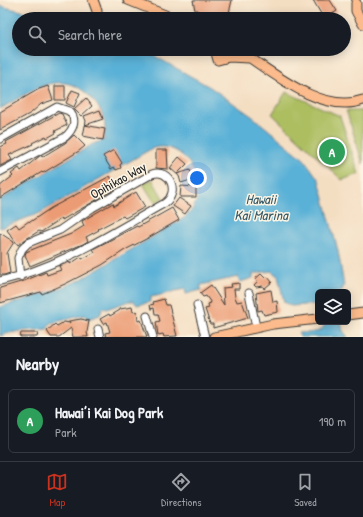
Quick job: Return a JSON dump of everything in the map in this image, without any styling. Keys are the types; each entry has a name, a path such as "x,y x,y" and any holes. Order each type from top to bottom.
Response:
{"main road":[{"path":"93,0 97,11"},
{"path":"128,0 158,12"},
{"path":"358,3 356,11 363,24"},
{"path":"217,56 218,60 229,57 251,58"},
{"path":"248,56 302,91 318,99 341,103 363,100"},
{"path":"351,315 363,313"},
{"path":"214,337 256,327 315,319"}],"street":[{"path":"0,138 54,108 66,109 73,116 73,127 68,134 0,172"},
{"name":"Opihikao Way","path":"0,281 20,277 62,261 165,203 172,193 173,186 170,179 161,173 152,174 92,208 60,230 28,243 22,249 18,258 20,277"},
{"path":"249,293 256,327"},
{"path":"197,304 205,337"},
{"path":"147,316 152,337"},
{"path":"98,329 100,337"}],"green space":[{"path":"286,92 340,116 359,174 342,180 272,114"},
{"path":"346,111 363,111 363,164 347,113"},
{"path":"152,179 163,198 155,203 143,184"}],"water":[{"name":"Hawaii Kai Marina","path":"0,6 26,12 12,12 12,56 155,56 210,87 253,117 304,159 319,180 338,251 344,286 342,289 315,289 315,304 291,306 284,302 278,276 271,271 253,274 253,278 240,282 238,277 201,285 201,290 186,294 185,289 151,297 150,302 137,305 134,301 130,301 106,309 103,308 100,315 88,319 85,315 51,323 47,329 17,332 0,336 0,307 53,291 80,280 181,220 192,209 197,197 197,183 193,170 186,159 176,151 164,147 151,149 40,213 0,228 0,200 93,144 104,140 105,124 100,109 93,100 81,90 70,84 58,83 35,89 0,109"},
{"path":"342,325 343,331 348,337 300,337 298,333 311,333 319,331 324,326"}],"building":[{"path":"193,0 232,0 229,12 198,12 195,10"},
{"path":"313,0 330,0 337,11 335,12 320,12"},
{"path":"48,86 53,100 41,104 31,113 0,130 0,112 39,89"},
{"path":"55,86 65,86 65,100 55,100"},
{"path":"72,90 80,93 74,107 66,103"},
{"path":"86,98 92,106 81,116 74,109"},
{"path":"100,110 103,119 85,125 86,121 84,116"},
{"path":"59,113 62,114 67,125 55,131 56,133 47,138 46,136 9,155 12,160 0,166 0,147 7,144 6,142"},
{"path":"85,125 105,129 103,140 83,136"},
{"path":"74,135 85,146 0,198 0,186 13,176 11,174 19,168 21,171 41,155 42,157 65,143"},
{"path":"114,150 122,163 120,165 121,168 116,170 114,167 111,169 103,156"},
{"path":"156,150 167,150 168,169 156,168"},
{"path":"179,157 187,164 177,174 190,170 194,179 181,183 179,176 170,168"},
{"path":"110,176 117,188 62,220 62,218 41,232 39,231 18,245 7,230 16,224 19,228 51,208"},
{"path":"181,186 196,187 196,197 180,197"},
{"path":"136,192 145,207 125,218 123,216 98,229 99,230 86,237 88,241 83,244 30,266 25,255 26,252 71,234 84,226 82,221 113,203 114,206"},
{"path":"179,198 191,206 185,214 173,206"},
{"path":"172,208 179,220 125,250 102,265 42,294 41,292 0,303 0,288 24,281 46,272 47,275 61,270 59,266 70,262 70,264 81,257 82,259 95,252 93,249 137,226 138,227"},
{"path":"0,233 14,242 7,253 10,273 4,275 0,275"},
{"path":"261,274 265,278 267,276 272,282 264,289 263,286 256,287 254,285 258,281 255,279"},
{"path":"239,283 239,289 234,289 235,297 237,302 242,301 248,318 213,328 213,324 210,324 205,309 209,308 208,304 211,303 206,296 203,297 200,293 211,285 224,305 223,288 232,287 231,284"},
{"path":"271,290 273,302 277,301 278,312 264,315 262,310 258,311 256,293"},
{"path":"164,299 166,305 169,305 177,336 164,337 163,334 158,335 156,322 160,321 158,314 155,314 154,308 151,309 150,305 154,304 153,302"},
{"path":"132,307 133,312 137,311 138,321 141,320 147,337 106,337 105,333 110,332 107,322 103,324 100,319 109,314 110,316 120,309"},
{"path":"81,319 89,321 87,332 88,337 73,337 71,328 59,337 51,337 47,331 55,324 57,326 64,322 70,323 69,321"},
{"path":"21,333 38,333 37,337 20,337"}],"place":[{"name":"Hawai’i Kai Dog Park","path":"332,152"}]}
